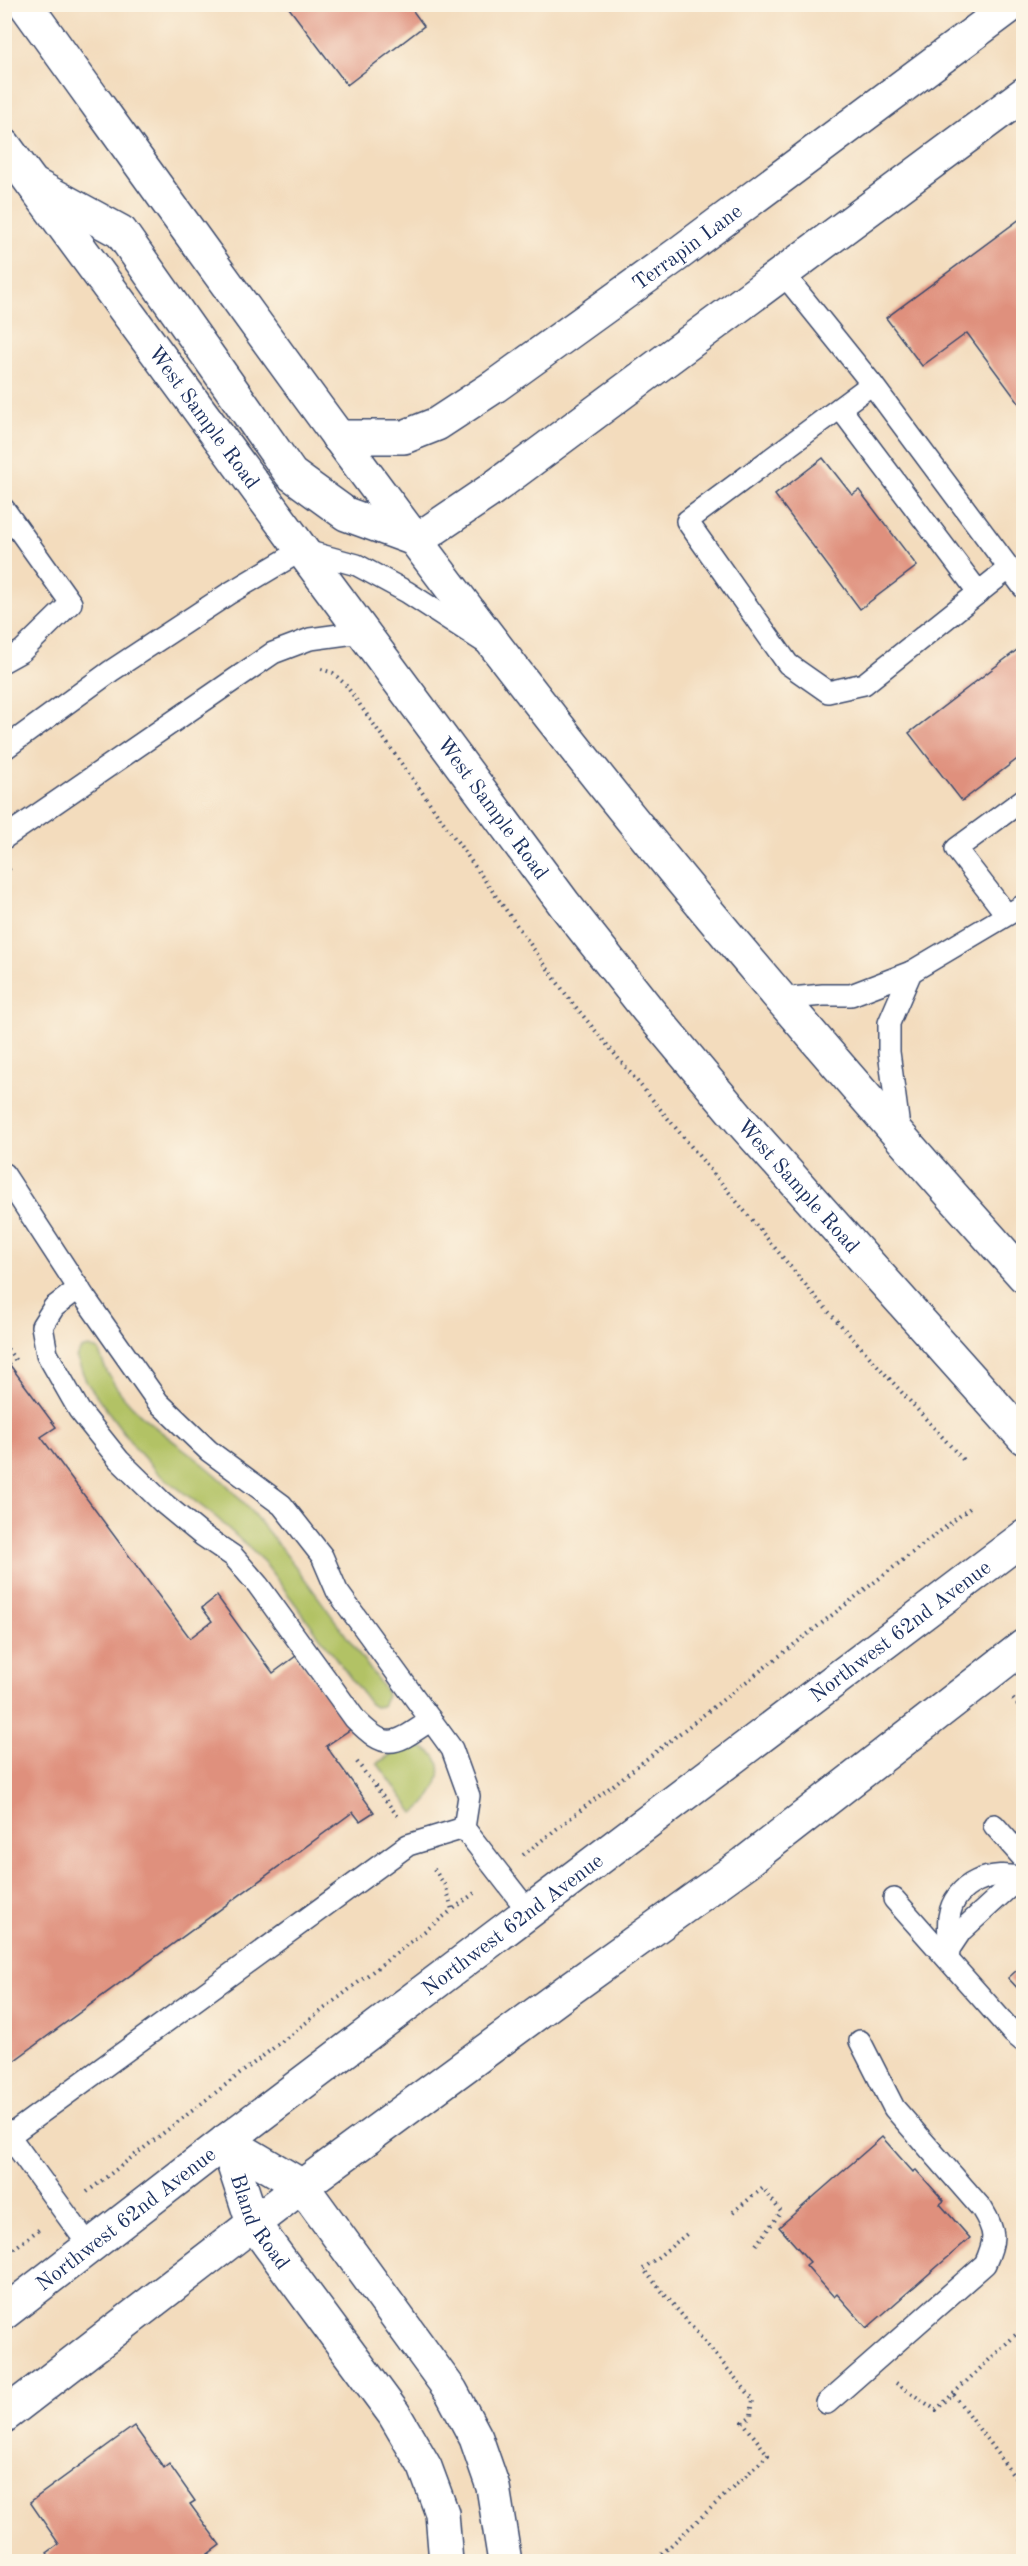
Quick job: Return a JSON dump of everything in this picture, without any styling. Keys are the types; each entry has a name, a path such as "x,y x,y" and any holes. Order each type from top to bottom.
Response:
{"street":[{"path":"25,4 338,437 598,777 781,999 1023,1276"},
{"name":"Terrapin Lane","path":"338,437 404,437 437,424 495,386 678,254 1013,4"},
{"path":"417,540 488,492 1023,94"},
{"name":"West Sample Road","path":"4,144 362,632 566,905 648,1010 740,1120 1023,1438"},
{"path":"33,184 121,232 291,474 346,514 417,540"},
{"name":"Northwest 62nd Avenue","path":"4,2313 226,2141 1023,1537"},
{"path":"4,2416 302,2186 567,1990 745,1863 1023,1646"},
{"name":"Bland Road","path":"226,2141 302,2186 451,2391 476,2438 493,2487 505,2562"},
{"name":"Bland Road","path":"226,2141 253,2223 394,2414 425,2467 442,2513 446,2562"}],"lane":[{"path":"782,272 872,384 1023,588"},
{"path":"872,384 687,521 745,606 788,664 828,692 864,684 1008,569"},
{"path":"840,408 979,593"},
{"path":"4,509 71,603 22,651 4,661"},
{"path":"4,749 111,671 228,594 302,550 357,565 407,592 506,656"},
{"path":"4,838 273,653 310,639 362,632"},
{"path":"781,999 851,995 911,972 1015,909 956,849 1023,799"},
{"path":"901,1138 889,1052 889,1023 911,972"},
{"path":"4,1174 158,1402 208,1451 282,1504 322,1556 338,1591 452,1749 469,1796 464,1828 529,1912"},
{"path":"79,1288 54,1307 42,1326 47,1354 79,1410 118,1460 162,1502 202,1535 233,1556 258,1585 355,1719 372,1737 386,1743 404,1739 431,1720"},
{"path":"994,1825 1022,1871"},
{"path":"90,2247 7,2133 408,1845 464,1828"},
{"path":"949,1953 948,1920 952,1904 960,1891 993,1875 1022,1871"},
{"path":"949,1953 961,1931 1022,1871"},
{"path":"894,1899 949,1953 1013,2033 1023,2042"},
{"path":"827,2403 985,2264 993,2246 993,2227 982,2209 894,2108 860,2041"}],"path":[{"path":"312,666 333,672 345,684 570,1000 818,1300 965,1462"},
{"path":"4,872 14,866"},
{"path":"4,1344 18,1363"},
{"path":"4,2256 970,1508"},
{"path":"1013,1698 1023,1712"},
{"path":"353,1756 417,1842 446,1887 452,1910"},
{"path":"733,2212 763,2188 782,2212 755,2246"},
{"path":"653,2562 768,2455 742,2422 751,2416 753,2399 643,2269 688,2233"},
{"path":"871,2364 936,2410 1023,2327"},
{"path":"954,2395 1023,2490"}],"green space":[{"path":"88,1347 98,1350 107,1372 134,1408 214,1473 271,1535 385,1690 387,1696 382,1706 375,1707 370,1704 264,1562 217,1518 159,1474 135,1448 87,1383 76,1357 81,1349"},
{"path":"412,1745 426,1749 435,1756 439,1764 439,1774 431,1796 414,1813 377,1763"}],"building":[{"path":"286,4 408,4 424,26 347,85"},
{"path":"1024,216 1024,410 967,333 922,366 886,318"},
{"path":"823,458 852,495 859,490 917,566 860,609 775,495"},
{"path":"1017,650 1024,658 1024,754 962,801 909,733"},
{"path":"4,1357 56,1427 41,1437 190,1638 212,1621 202,1608 217,1596 273,1673 296,1656 351,1729 326,1746 374,1812 360,1821 353,1812 4,2068"},
{"path":"1024,1964 1024,1995 1008,1978"},
{"path":"882,2137 913,2172 916,2170 944,2201 940,2204 970,2238 867,2328 837,2294 834,2297 806,2265 810,2262 779,2227"},
{"path":"134,2426 164,2468 169,2464 195,2501 190,2504 220,2545 197,2562 54,2562 47,2553 59,2544 30,2502"}]}
